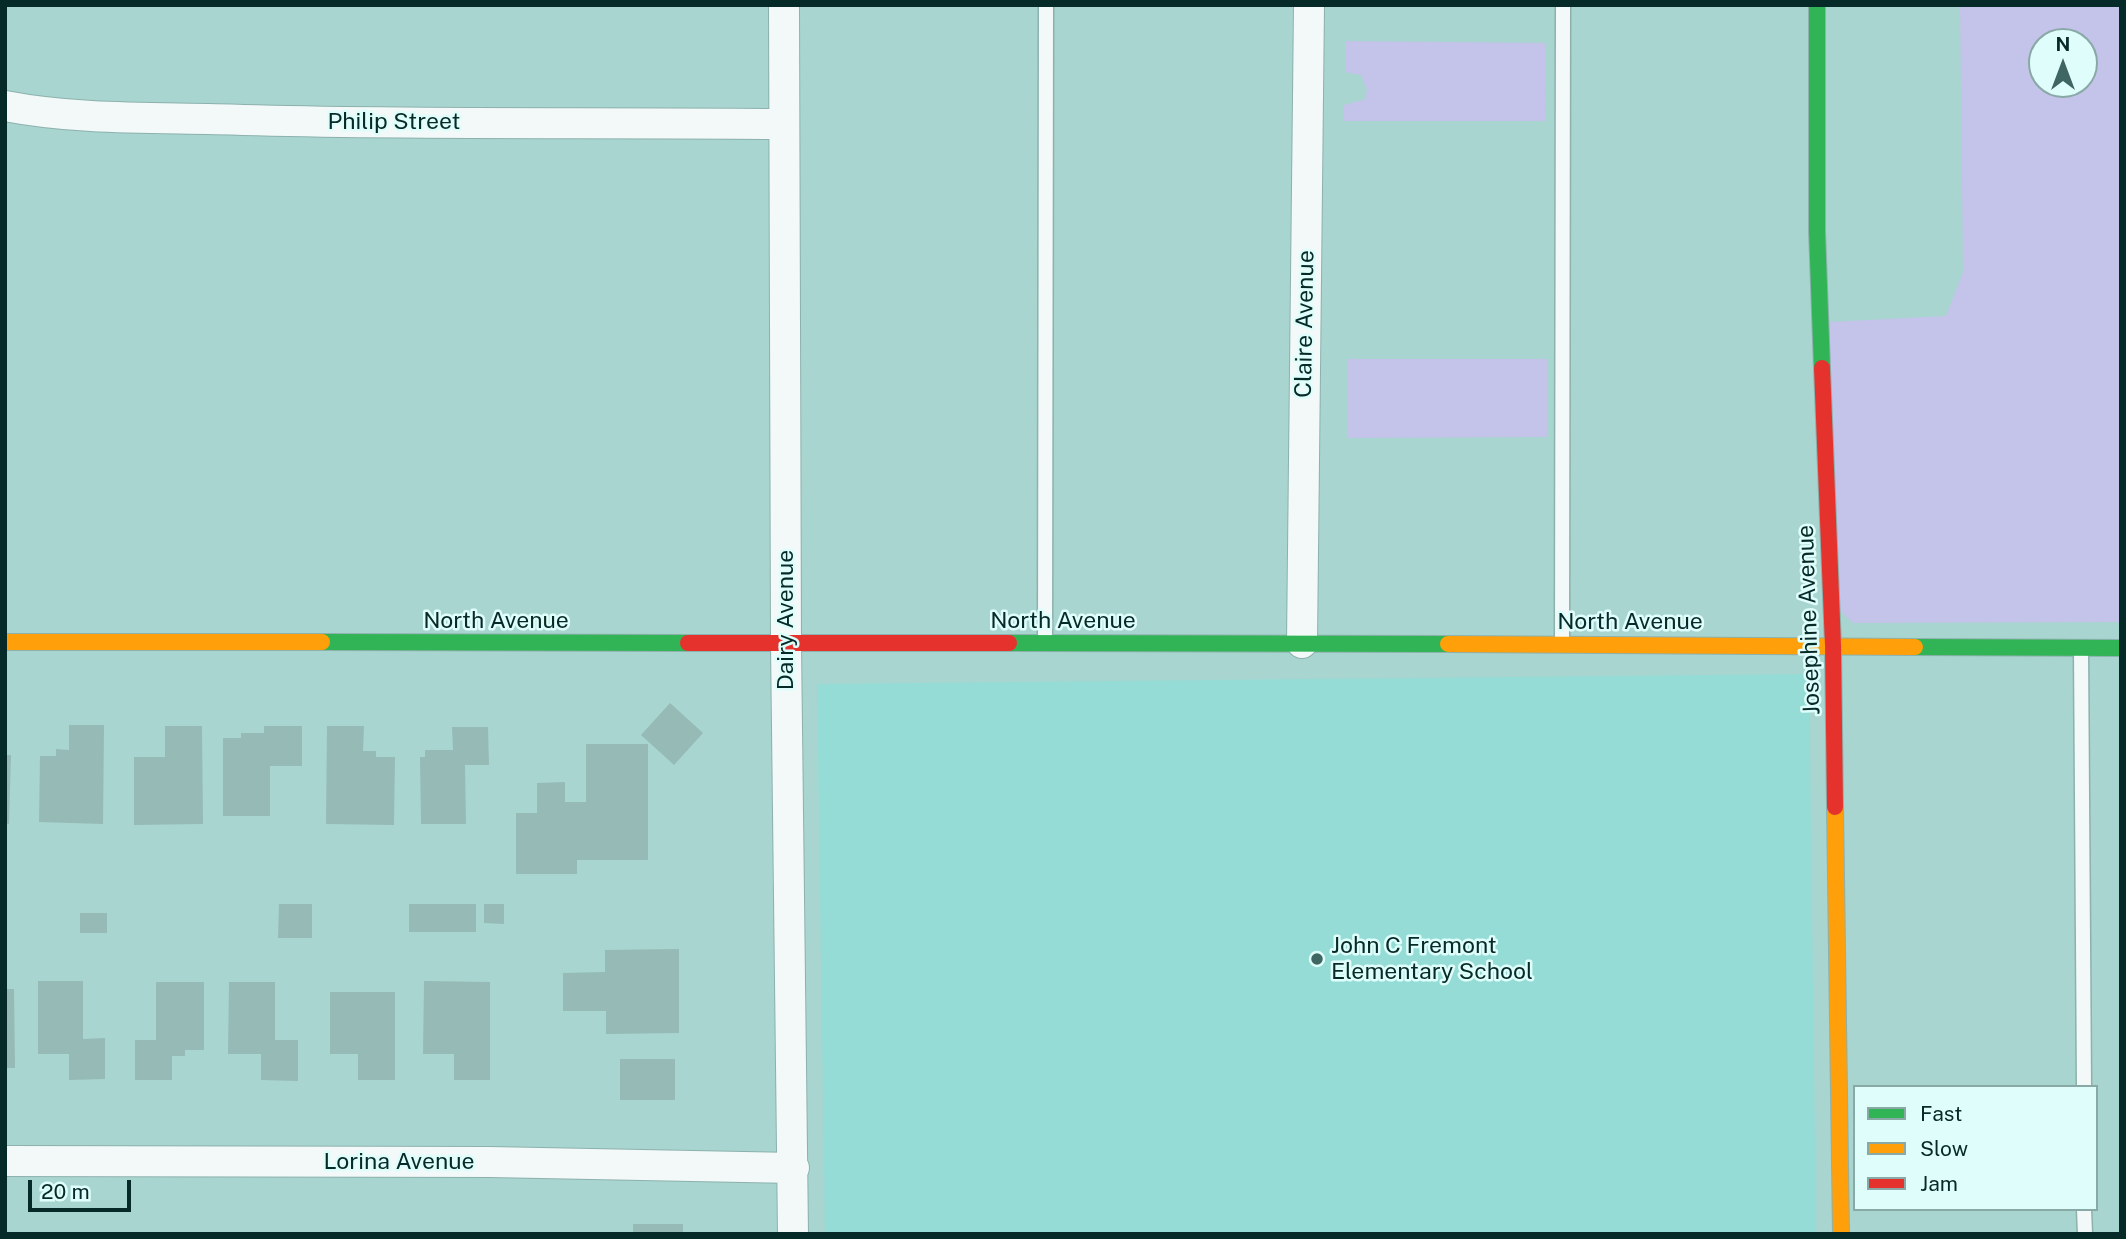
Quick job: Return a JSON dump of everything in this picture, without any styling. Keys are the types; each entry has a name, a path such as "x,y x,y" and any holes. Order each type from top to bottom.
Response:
{"street":[{"name":"Dairy Avenue","path":"784,5 786,644 793,1234"},
{"name":"Claire Avenue","path":"1302,643 1309,5"},
{"name":"Josephine Avenue","path":"1817,5 1817,231 1833,646 1841,1234"},
{"name":"Philip Street","path":"5,106 36,112 94,116 300,121 784,124"},
{"name":"North Avenue","path":"5,642 1302,643 2121,648"},
{"name":"Lorina Avenue","path":"5,1161 490,1162 793,1168"}],"lane":[{"path":"1045,644 1046,5"},
{"path":"1562,644 1563,5"},
{"path":"2081,648 2084,1085"},
{"path":"2084,1211 2085,1234"}],"shaded area":[{"path":"1960,5 2121,5 2121,622 1853,623 1824,596 1829,322 1946,316 1963,272"},
{"path":"1345,41 1546,43 1545,121 1343,121 1344,105 1365,99 1367,90 1361,75 1345,72"},
{"path":"1348,359 1547,359 1547,437 1348,438"},
{"name":"John C Fremont Elementary School","path":"1809,674 1816,1234 825,1234 817,684"}],"building":[{"path":"670,703 703,733 674,765 641,735"},
{"path":"69,725 104,725 103,824 39,822 40,756 56,756 56,749 69,750"},
{"path":"165,726 202,726 203,824 134,825 134,757 165,757"},
{"path":"264,726 302,726 302,766 270,766 270,816 223,816 223,738 241,738 241,733 264,733"},
{"path":"327,726 364,726 363,751 376,751 376,757 395,757 394,825 326,824"},
{"path":"452,727 488,727 489,765 465,765 466,824 421,824 420,757 425,757 425,750 453,750"},
{"path":"586,744 648,744 648,860 577,860 577,874 516,874 516,813 537,813 537,783 565,782 565,802 586,802"},
{"path":"5,755 11,755 9,824 5,823"},
{"path":"279,904 312,904 312,938 278,938"},
{"path":"409,904 476,904 476,932 409,932"},
{"path":"484,904 504,904 504,924 484,923"},
{"path":"80,913 107,913 107,933 80,933"},
{"path":"679,949 679,1033 606,1034 606,1011 563,1011 563,973 605,972 605,950"},
{"path":"38,981 83,981 83,1039 105,1038 105,1079 69,1080 69,1054 38,1054"},
{"path":"424,981 490,982 490,1080 454,1080 454,1054 423,1054"},
{"path":"156,982 204,982 204,1050 185,1050 185,1056 172,1056 172,1080 135,1080 135,1040 156,1040"},
{"path":"229,982 275,982 275,1040 298,1040 298,1081 261,1080 261,1054 228,1054"},
{"path":"5,989 14,989 15,1068 5,1068"},
{"path":"330,992 395,992 395,1080 358,1080 358,1054 330,1054"},
{"path":"620,1059 675,1059 675,1100 620,1100"},
{"path":"633,1224 683,1224 683,1234 633,1234"}],"traffic: fast":[{"path":"1817,5 1817,231 1822,368"},
{"path":"322,642 688,643"},
{"path":"1009,643 1448,644"},
{"path":"1915,647 2121,648"}],"traffic: slow":[{"path":"5,642 322,642"},
{"path":"1448,644 1915,647"},
{"path":"1835,807 1841,1234"}],"traffic: jam":[{"path":"1822,368 1833,646 1835,807"},
{"path":"688,643 1009,643"}],"place":[{"name":"John C Fremont Elementary School","path":"1317,959"}]}
